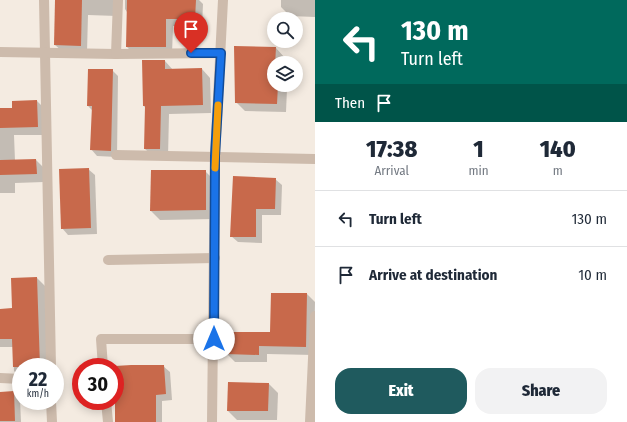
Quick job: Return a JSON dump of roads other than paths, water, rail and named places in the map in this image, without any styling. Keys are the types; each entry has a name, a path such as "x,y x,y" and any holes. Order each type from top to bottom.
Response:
{"street":[{"path":"44,0 51,358"},
{"path":"116,54 118,0"},
{"path":"212,422 215,156 223,0"},
{"path":"0,52 46,54 221,53"},
{"path":"116,155 315,159"},
{"path":"108,260 215,258"},
{"path":"310,422 313,408 315,316"},
{"path":"102,358 101,339 214,339"},
{"path":"0,378 12,379"},
{"path":"51,410 52,422"},
{"path":"107,410 108,422"}]}
